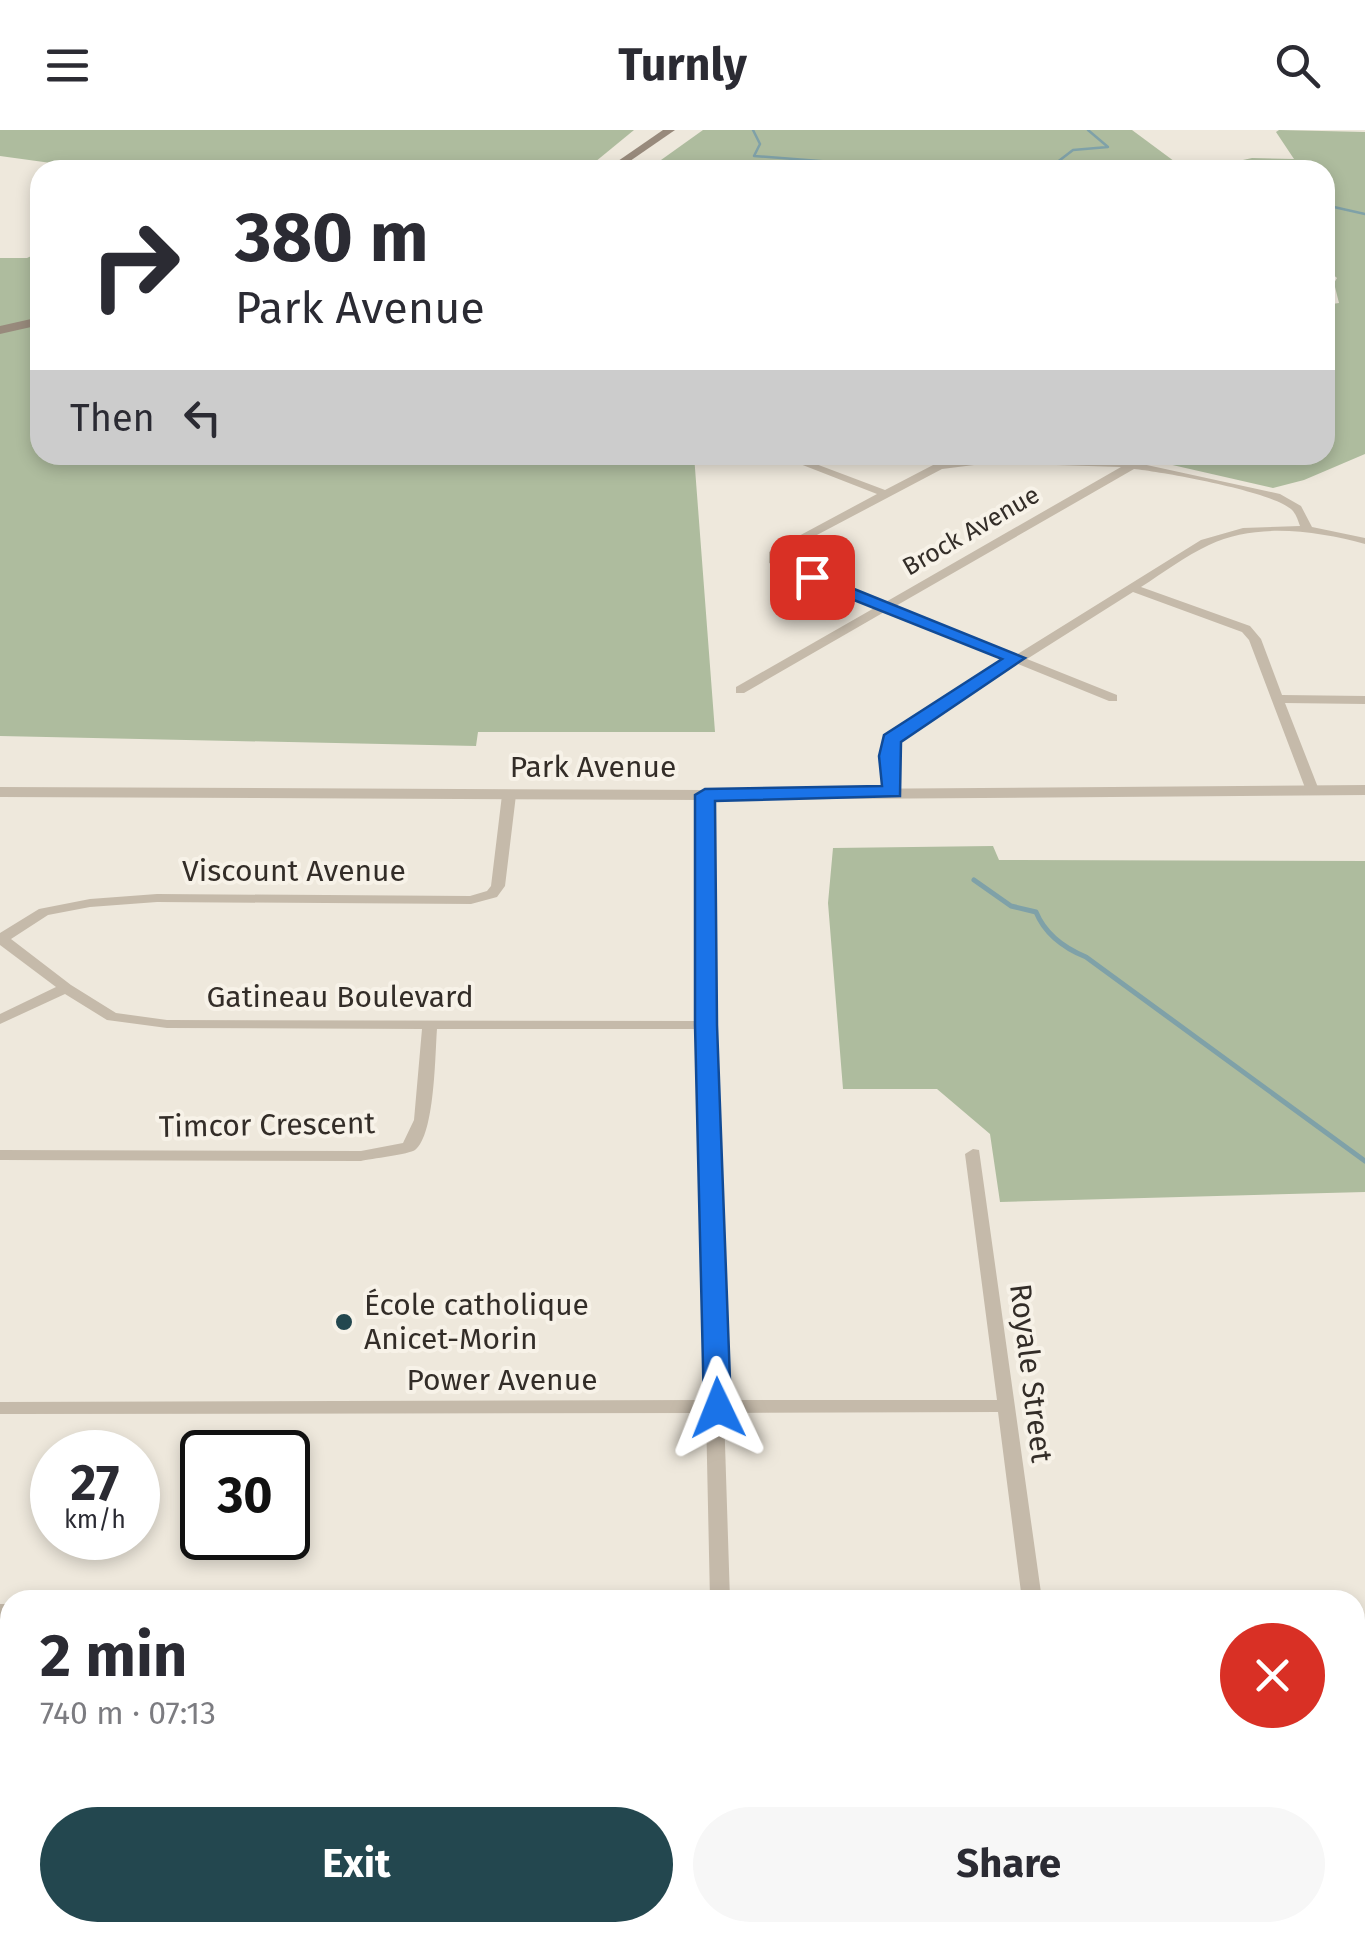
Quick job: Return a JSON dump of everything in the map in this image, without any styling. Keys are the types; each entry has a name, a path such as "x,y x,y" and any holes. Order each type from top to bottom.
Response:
{"main road":[{"path":"625,160 670,130"},
{"path":"0,330 30,323"}],"street":[{"path":"809,465 883,493"},
{"path":"943,465 883,493 773,554 776,563 1113,698"},
{"path":"1132,465 1276,496 1298,508 1308,530"},
{"name":"Brock Avenue","path":"740,690 1132,465"},
{"path":"893,792 891,740 1016,658 1221,535 1308,530 1365,540"},
{"path":"1134,588 1246,629 1255,639 1312,790"},
{"path":"1278,699 1365,700"},
{"name":"Park Avenue","path":"0,792 705,795 1365,790"},
{"name":"Viscount Avenue","path":"0,938 44,912 90,903 157,898 471,900 492,894 498,886 510,795"},
{"path":"705,795 706,1025 720,1590"},
{"name":"Gatineau Boulevard","path":"0,938 112,1017 167,1024 706,1025"},
{"path":"0,1020 66,988"},
{"name":"Timcor Crescent","path":"0,1155 360,1156 408,1147 422,1120 430,1024"},
{"name":"Royale Street","path":"974,1154 1031,1590"},
{"name":"Power Avenue","path":"0,1408 1004,1406"}],"green space":[{"path":"0,130 634,130 597,160 30,160 0,156"},
{"path":"703,130 1132,130 1172,160 661,160"},
{"path":"1276,132 1365,132 1365,454 1304,480 1273,488 1172,465 1335,465 1335,304 1339,303 1335,287 1335,160 1243,160 1294,159"},
{"path":"30,257 30,465 695,465 715,732 478,732 476,746 0,736 0,258"},
{"path":"993,846 999,860 1365,861 1365,1192 1000,1202 990,1134 937,1089 843,1089 828,903 833,848"}],"waterway":[{"path":"753,130 760,144 754,156 806,160"},
{"path":"1060,160 1073,150 1108,147 1088,130"},
{"path":"1335,207 1365,214"},
{"path":"974,880 1011,906 1036,912 1050,934 1063,945 1086,957 1365,1161"}],"place":[{"name":"École catholique Anicet-Morin","path":"344,1322"}],"route":[{"path":"718,1408 706,1025 705,795 893,792 891,740 1016,658 812,577"}]}
